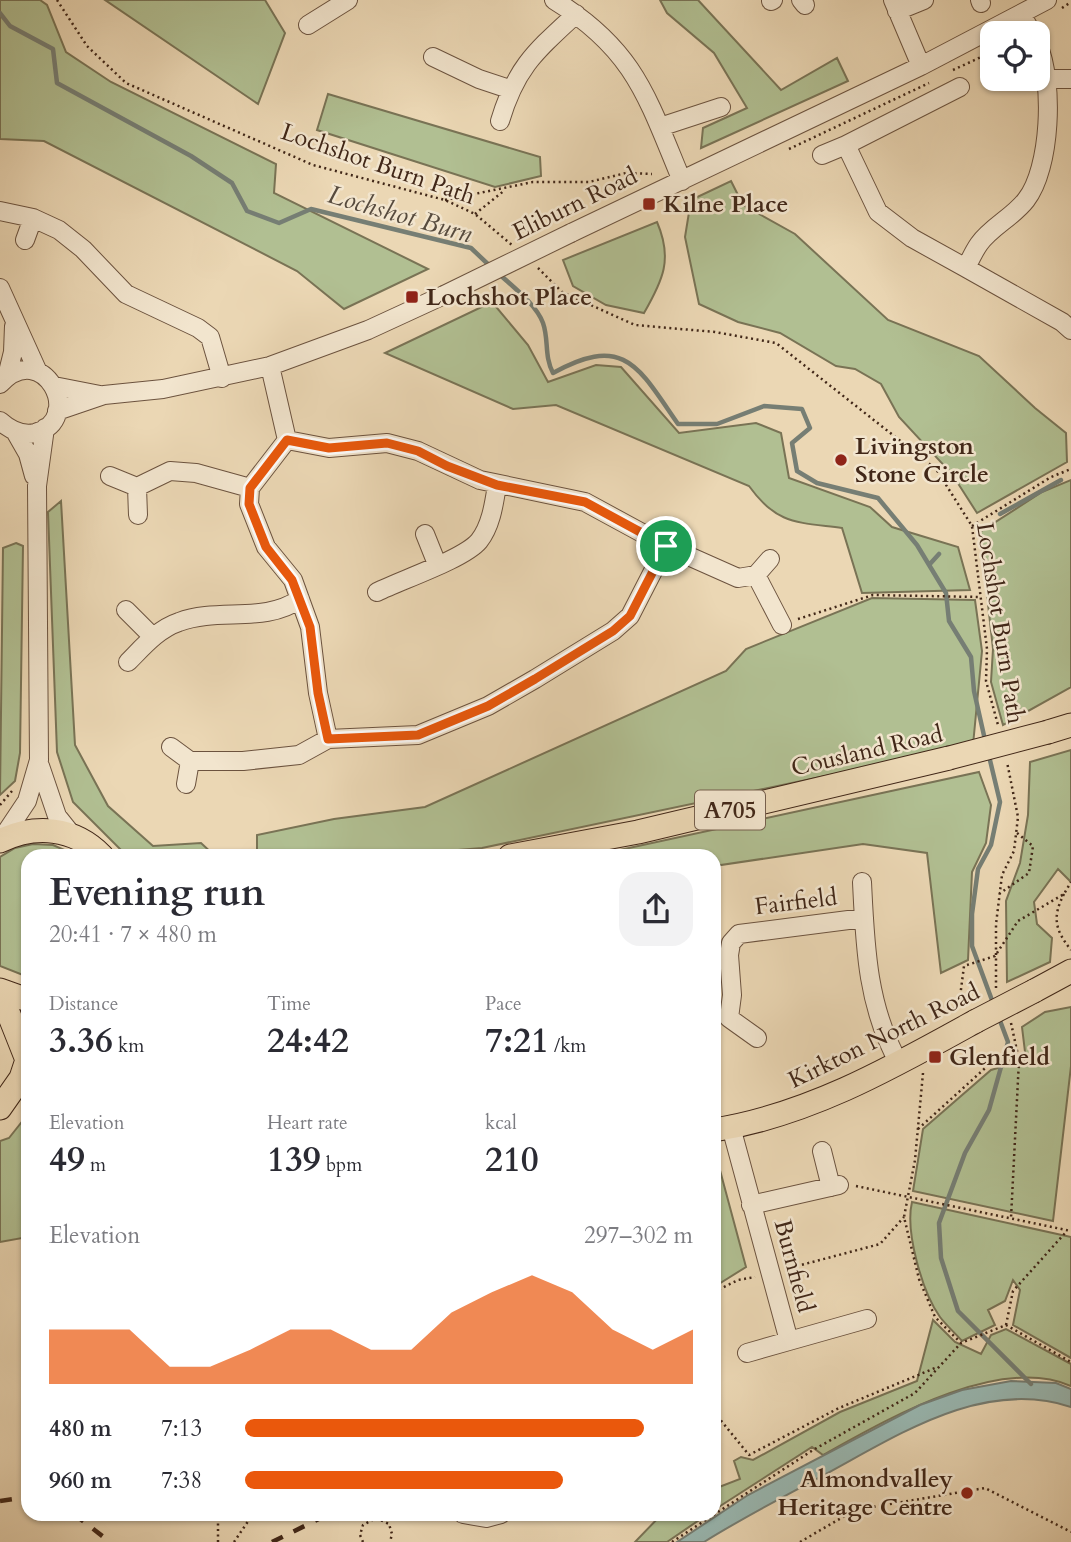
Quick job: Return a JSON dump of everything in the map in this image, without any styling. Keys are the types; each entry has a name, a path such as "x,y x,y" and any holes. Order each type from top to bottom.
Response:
{"main road":[{"name":"Cousland Road","path":"547,849 638,832 949,758 1071,725"},
{"path":"1,840 21,832 57,830 73,836 92,849"},
{"name":"Kirkton North Road","path":"723,1128 772,1118 811,1104 899,1063 1071,971"},
{"path":"0,991 21,998"},
{"path":"0,991 21,1043"},
{"path":"0,1108 21,1078"}],"street":[{"path":"554,0 599,32 626,61 660,127 682,181"},
{"path":"921,66 895,6 924,0"},
{"name":"Eliburn Road","path":"57,411 104,395 163,389 270,366 368,330 921,66 1022,16 1047,0"},
{"path":"308,25 341,2"},
{"path":"500,121 509,89 536,52 576,14"},
{"path":"1022,16 1025,21"},
{"path":"433,57 479,79 509,89"},
{"path":"1050,79 1071,79"},
{"path":"822,155 960,87"},
{"path":"966,268 980,242 1024,203 1037,185 1042,164 1046,91"},
{"path":"660,127 721,107"},
{"path":"846,145 878,212 912,238 1071,330"},
{"path":"0,211 33,218 59,230 83,249 126,294 157,311 198,328 210,337 222,378"},
{"path":"25,240 33,218"},
{"path":"0,288 38,372 54,386 58,398 57,411 45,428 37,486 39,760 52,806 73,836"},
{"path":"4,380 13,352 14,323"},
{"path":"270,366 280,397 287,440 250,488 249,504 266,547 292,580 310,627 318,693 328,739"},
{"path":"4,380 26,370 38,372"},
{"name":"Eliburn Road","path":"54,386 104,395"},
{"path":"0,421 16,433 28,454 37,486"},
{"path":"16,433 31,434 45,428"},
{"path":"287,440 329,448 387,443 418,451 447,466 497,485 585,502 666,546 738,578 756,575 770,559"},
{"path":"110,476 137,487 170,471 195,473 250,488"},
{"path":"377,592 465,552 478,542 491,517 497,485"},
{"path":"137,487 138,515"},
{"path":"425,534 437,564"},
{"path":"171,747 190,761 243,761 299,755 328,739 418,735 491,713 613,631 630,616 666,546"},
{"path":"756,575 782,625"},
{"path":"128,662 153,637 178,622 285,609 300,599"},
{"path":"126,610 153,637"},
{"path":"1,840 27,801 39,760"},
{"path":"186,784 190,761"},
{"path":"862,882 869,980 876,1011 899,1063"},
{"name":"Fairfield","path":"757,1038 721,1020 732,995 729,955 731,943 739,934 864,918"},
{"name":"Burnfield","path":"723,1128 751,1205 789,1341"},
{"path":"822,1152 835,1186"},
{"name":"Burnfield","path":"751,1205 835,1186"},
{"name":"Burnfield","path":"747,1353 867,1319"}],"path":[{"name":"Lochshot Burn Path","path":"57,0 87,46 125,83 313,164 445,200 475,214 521,253"},
{"path":"855,97 871,132"},
{"path":"445,200 533,182 589,182 606,176"},
{"path":"475,214 508,188"},
{"name":"Lochshot Burn Path","path":"531,261 562,292 635,325 715,332 776,343 936,468 972,526 987,649 986,681 1000,733"},
{"path":"972,526 1051,477 1071,469"},
{"path":"782,625 857,598 896,593 979,597"},
{"name":"Lochshot Burn Path","path":"1000,997 995,985 999,894 1002,875 1014,851 1018,817 1006,760"},
{"path":"999,894 1029,873 1033,846 1016,833"},
{"path":"1071,882 1056,909 1056,932 1071,950"},
{"path":"942,1017 959,1005 964,966 995,956 1018,921 1064,894"},
{"path":"1010,1021 1019,1059 1011,1218"},
{"path":"926,1049 915,1160 904,1217 919,1279 935,1317 961,1343"},
{"path":"918,1129 993,1061 1019,1059"},
{"path":"835,1186 907,1196 1069,1231"},
{"path":"721,1288 738,1280 880,1244 904,1217"},
{"path":"1006,1325 1013,1291 1069,1231"},
{"path":"721,1510 813,1450 915,1393 961,1343 978,1339 1006,1325"},
{"path":"1006,1325 1071,1362"},
{"path":"721,1421 749,1455 839,1408 939,1366"},
{"path":"800,1542 855,1510 985,1488 1071,1532"},
{"path":"218,1521 218,1542"},
{"path":"234,1542 248,1521"},
{"path":"363,1542 360,1535 363,1525 370,1521"},
{"path":"382,1521 389,1524 392,1534 390,1542"},
{"path":"672,1542 704,1521"}],"green space":[{"path":"0,0 40,0 47,5 66,52 111,82 276,164 274,193 428,269 344,309 297,271 44,141 0,139"},
{"path":"105,0 265,0 285,33 258,104"},
{"path":"660,0 698,0 781,90 837,58 848,81 701,148 703,128 747,108 714,53 667,13"},
{"path":"328,94 540,157 541,176 495,187 317,130"},
{"path":"731,181 743,205 795,234 888,320 979,356 1066,433 1067,462 977,513 952,474 899,417 881,384 855,369 836,366 780,333 738,322 699,304 685,237 691,200"},
{"path":"657,222 664,247 664,269 644,313 606,305 573,286 563,260"},
{"path":"492,302 528,345 548,382 596,365 621,367 679,433 756,423 781,433 789,478 870,507 892,527 958,547 970,590 862,593 842,528 800,522 779,515 759,499 749,486 556,405 513,409 385,353"},
{"path":"1071,480 1071,687 1003,725 991,682 993,649 980,532 1042,492"},
{"path":"61,501 75,745 108,806 153,846 201,843 207,849 120,849 73,802 57,752 48,512"},
{"path":"16,543 23,546 20,753 15,781 0,795 3,548"},
{"path":"872,598 975,600 982,651 973,745 482,848 257,849 257,835 334,819 425,807 726,671 746,649"},
{"path":"1071,750 1071,882 1058,869 1034,902 1037,924 1052,938 1050,962 1007,982 1006,901 1020,863 1028,815 1030,762"},
{"path":"979,772 991,805 986,843 972,872 968,960 941,973 927,853 863,844 721,865 721,849 624,849"},
{"path":"33,844 53,845 62,849 21,849 21,974 0,966 0,857 15,848"},
{"path":"1071,1007 1071,1066 1053,1221 913,1191 923,1129 991,1070 1026,1060 1022,1027 1045,1012"},
{"path":"21,1123 21,1238 0,1242 0,1141 9,1138"},
{"path":"721,1174 746,1267 721,1283"},
{"path":"912,1202 1071,1237 1071,1358 1013,1325 1020,1290 1013,1280 1005,1301 988,1310 995,1325 962,1341 940,1317 921,1277 911,1229"},
{"path":"933,1320 955,1342 981,1354 991,1335 1006,1329 1071,1364 1071,1386 1042,1378 1010,1378 943,1395 878,1425 823,1455 812,1447 721,1506 721,1486 740,1479 734,1461 741,1457 753,1460 840,1412 917,1381"},
{"path":"655,1521 698,1521 667,1542 635,1542"}],"water":[{"path":"1011,1381 1056,1383 1071,1389 1071,1407 1039,1400 1006,1400 975,1405 944,1415 883,1443 704,1542 677,1542 709,1521 721,1521 721,1513 748,1495 920,1405 962,1390"}],"waterway":[{"name":"Lochshot Burn","path":"0,13 10,26 53,49 57,83 191,156 232,183 247,211 279,223 311,209 471,248 491,267"},
{"name":"Lochshot Burn","path":"498,273 524,296 540,316 553,373 577,361 597,356 614,357 628,362 652,387 678,424 717,424 764,406 802,409 810,428 792,443 797,471 817,483 878,498 917,545 946,593 949,621 971,657 974,691 985,740"},
{"path":"1000,514 1061,480"},
{"path":"929,565 939,554"},
{"name":"Lochshot Burn","path":"989,756 1000,802 991,845 978,869 972,914 972,946 993,1003"},
{"name":"Lochshot Burn","path":"999,1018 1008,1042 989,1110 965,1153 939,1223 941,1258 958,1311 1031,1384"}],"railway":[{"path":"0,1501 21,1498"},
{"path":"83,1521 110,1542"},
{"path":"272,1542 315,1521"}],"place":[{"name":"Kilne Place","path":"649,204"},
{"name":"Lochshot Place","path":"412,297"},
{"name":"Livingston Stone Circle","path":"841,460"},
{"name":"Glenfield","path":"935,1057"},
{"name":"Almondvalley Heritage Centre","path":"967,1493"}],"route":[{"path":"287,440 329,448 387,443 418,451 447,466 497,485 585,502 666,546 630,616 613,631 488,706 418,735 391,739 328,739 318,693 310,627 292,580 266,547 257,528 249,504 250,488 287,440"}]}
